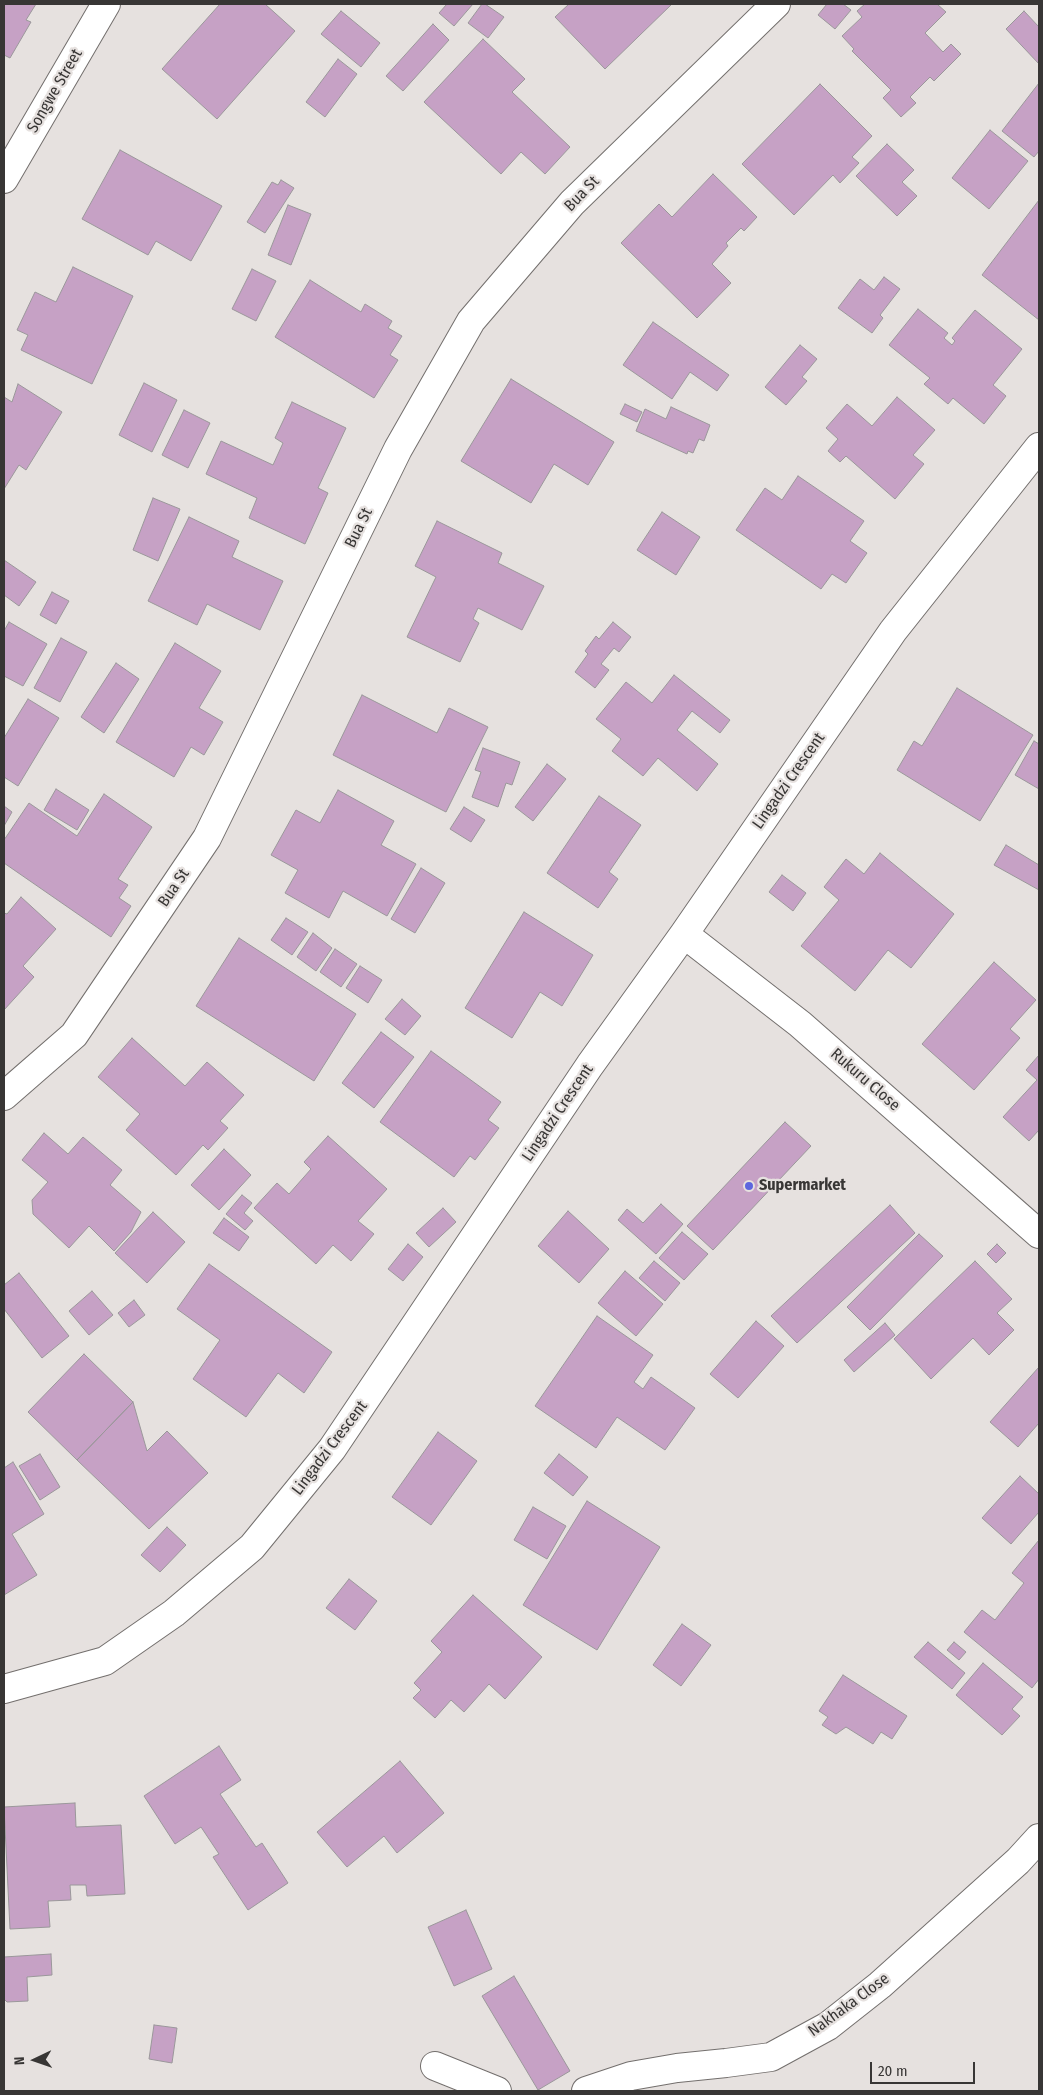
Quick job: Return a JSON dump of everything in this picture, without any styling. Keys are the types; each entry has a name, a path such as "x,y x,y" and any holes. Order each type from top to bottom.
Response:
{"street":[{"name":"Songwe Street","path":"4,179 106,4"},
{"name":"Bua St","path":"4,1096 74,1035 207,838 398,449 471,321 572,203 776,4"},
{"name":"Lingadzi Crescent","path":"4,1689 105,1661 174,1612 252,1547 332,1450 590,1065 684,934 892,631 1039,447"},
{"name":"Rukuru Close","path":"684,934 800,1024 1039,1234"},
{"name":"Nakhaka Close","path":"586,2091 631,2076 677,2068 726,2064 771,2056 828,2026 880,1985 1018,1861 1039,1838"},
{"path":"436,2066 497,2091"}],"building":[{"path":"4,4 36,4 26,20 31,22 10,58 4,55"},
{"path":"220,4 265,4 295,31 217,119 162,69"},
{"path":"447,4 473,4 454,26 439,13"},
{"path":"482,4 485,4 504,17 488,38 468,23"},
{"path":"569,4 672,4 605,69 555,17"},
{"path":"827,4 843,4 851,10 835,29 818,15"},
{"path":"865,4 937,4 946,12 925,33 943,52 951,44 961,54 934,81 930,77 910,97 916,103 901,117 883,98 891,90 852,51 854,49 842,36 862,17 857,11"},
{"path":"341,11 380,43 361,67 321,34"},
{"path":"1024,11 1039,27 1039,64 1006,29"},
{"path":"433,24 449,40 403,91 386,76"},
{"path":"483,39 525,79 512,92 570,147 545,174 521,152 501,174 424,102"},
{"path":"338,59 357,74 325,117 306,102"},
{"path":"1039,83 1039,151 1034,157 1002,131"},
{"path":"820,84 872,136 852,157 859,163 840,183 833,175 794,215 742,164"},
{"path":"990,130 1028,161 989,209 952,178"},
{"path":"887,144 914,170 902,182 917,196 897,216 856,176"},
{"path":"120,150 222,206 191,261 156,241 148,255 82,219"},
{"path":"713,174 757,217 744,231 741,228 726,243 728,246 712,264 731,283 697,318 621,243 659,204 672,217"},
{"path":"281,180 294,188 265,233 247,222 272,182 278,185"},
{"path":"1039,200 1039,320 982,275"},
{"path":"288,205 311,214 291,265 268,255"},
{"path":"73,267 133,296 92,384 21,350 28,335 17,330 35,292 56,302"},
{"path":"252,269 276,281 256,321 232,309"},
{"path":"884,277 900,289 880,315 883,318 872,333 838,308 860,279 874,290"},
{"path":"310,280 361,312 365,304 392,321 388,328 402,336 390,355 398,360 374,398 275,337"},
{"path":"918,309 948,333 944,338 952,345 955,341 952,338 975,310 1022,349 993,385 1006,396 984,424 953,398 948,404 924,384 930,378 889,345"},
{"path":"653,322 729,375 717,391 690,372 672,399 623,365"},
{"path":"800,345 817,359 802,377 807,381 786,405 765,387"},
{"path":"511,379 614,442 588,485 554,464 531,503 461,461"},
{"path":"144,383 177,400 152,452 119,435"},
{"path":"18,384 62,412 26,470 19,465 4,489 4,397 12,402"},
{"path":"897,397 935,430 913,455 924,464 895,499 846,456 840,462 828,451 838,439 826,428 847,404 872,426"},
{"path":"292,402 346,428 318,488 328,493 305,544 249,518 257,498 206,474 221,441 273,465 283,443 275,438"},
{"path":"625,404 642,412 637,422 620,414"},
{"path":"671,407 710,425 704,441 699,439 693,453 688,451 687,454 636,431 645,409 666,419"},
{"path":"184,410 210,423 188,468 162,455"},
{"path":"798,476 864,521 850,541 867,553 846,583 832,574 821,589 736,530 765,488 782,500"},
{"path":"153,498 180,509 158,561 133,550"},
{"path":"662,512 700,537 676,575 637,550"},
{"path":"189,517 239,541 232,557 283,581 260,630 207,604 197,625 148,601"},
{"path":"437,521 502,553 498,563 544,586 522,630 478,608 473,619 479,623 460,662 407,637 436,577 415,566"},
{"path":"4,560 36,582 19,606 4,595"},
{"path":"52,592 69,601 56,624 40,615"},
{"path":"9,622 47,644 23,686 4,676 4,631"},
{"path":"613,622 631,637 619,652 614,648 601,664 609,670 595,688 575,672 588,654 585,651 596,636 599,639"},
{"path":"61,638 87,652 60,702 34,688"},
{"path":"175,643 221,671 199,708 223,722 204,755 191,747 174,777 116,742"},
{"path":"116,663 139,679 104,733 81,717"},
{"path":"674,675 730,720 720,733 692,711 677,730 718,764 697,791 658,758 643,776 612,751 621,739 596,719 626,682 652,703"},
{"path":"957,688 1033,735 980,821 897,770 914,741 922,746"},
{"path":"362,695 437,733 449,708 488,727 446,812 333,755"},
{"path":"28,699 59,718 18,786 4,777 4,738"},
{"path":"1034,741 1039,744 1039,789 1015,775"},
{"path":"483,748 520,762 512,785 506,783 498,807 472,797 481,772 475,770"},
{"path":"547,764 566,779 533,821 515,807"},
{"path":"56,789 89,810 77,830 44,810"},
{"path":"338,790 394,821 381,845 416,864 387,916 343,891 329,918 285,893 298,870 271,855 296,810 320,823"},
{"path":"104,794 152,827 118,879 128,885 119,898 131,906 111,937 4,863 4,840 29,803 77,836"},
{"path":"599,796 641,825 609,872 618,879 598,908 547,873"},
{"path":"4,806 12,812 4,826"},
{"path":"464,807 485,820 471,842 450,829"},
{"path":"1006,845 1039,865 1039,890 994,865"},
{"path":"880,853 954,914 911,968 888,950 855,991 801,946 839,900 824,887 846,859 864,874"},
{"path":"421,868 445,883 415,933 391,919"},
{"path":"782,875 806,893 793,911 769,892"},
{"path":"21,897 56,929 23,966 34,977 4,1010 4,913 7,914"},
{"path":"524,912 593,955 562,1006 540,992 512,1038 465,1008"},
{"path":"286,918 308,932 292,955 271,940"},
{"path":"313,933 332,948 316,971 297,957"},
{"path":"239,938 356,1014 314,1081 196,1006"},
{"path":"335,949 357,964 341,987 320,972"},
{"path":"994,962 1036,1000 1010,1029 1020,1038 974,1090 922,1044"},
{"path":"360,966 382,980 368,1003 346,988"},
{"path":"402,999 421,1016 405,1035 385,1019"},
{"path":"381,1032 414,1057 374,1108 342,1083"},
{"path":"132,1038 185,1086 207,1062 244,1095 220,1121 228,1128 208,1150 203,1145 176,1175 126,1130 140,1114 98,1077"},
{"path":"431,1051 501,1102 488,1120 499,1128 475,1160 470,1156 454,1177 380,1122"},
{"path":"1039,1055 1039,1130 1029,1141 1003,1117 1037,1080 1026,1070"},
{"name":"Supermarket","path":"785,1122 811,1146 713,1250 687,1226"},
{"path":"44,1133 68,1154 83,1137 122,1170 110,1185 141,1212 131,1232 114,1251 89,1226 69,1248 33,1214 32,1200 48,1182 22,1160"},
{"path":"328,1136 387,1189 358,1221 374,1234 351,1261 333,1245 316,1264 254,1208 277,1183 289,1194 311,1169 304,1162"},
{"path":"224,1149 251,1175 219,1210 191,1185"},
{"path":"242,1195 252,1203 244,1213 253,1221 245,1230 226,1214"},
{"path":"661,1204 683,1224 656,1254 618,1220 627,1209 643,1223"},
{"path":"890,1205 915,1233 797,1343 771,1316"},
{"path":"443,1208 456,1222 429,1247 416,1233"},
{"path":"568,1211 609,1249 579,1283 538,1246"},
{"path":"153,1212 185,1242 147,1283 115,1253"},
{"path":"224,1218 249,1237 239,1251 213,1233"},
{"path":"682,1232 708,1254 684,1280 659,1258"},
{"path":"919,1234 943,1256 870,1330 847,1307"},
{"path":"408,1244 423,1257 403,1281 388,1269"},
{"path":"997,1244 1006,1253 996,1263 987,1254"},
{"path":"654,1261 680,1283 665,1301 639,1278"},
{"path":"975,1261 1012,1299 997,1313 1014,1330 989,1355 973,1338 931,1379 894,1339"},
{"path":"209,1264 332,1352 304,1393 278,1373 246,1417 193,1379 220,1340 177,1309"},
{"path":"625,1271 663,1304 636,1336 598,1303"},
{"path":"19,1273 69,1336 42,1358 4,1309 4,1285"},
{"path":"92,1291 113,1315 89,1335 69,1311"},
{"path":"134,1300 145,1315 129,1327 118,1313"},
{"path":"597,1316 653,1355 634,1382 643,1389 651,1377 695,1408 665,1450 617,1417 596,1448 535,1406"},
{"path":"756,1321 784,1346 738,1398 710,1374"},
{"path":"885,1323 895,1335 854,1372 844,1360"},
{"path":"84,1354 133,1402 77,1460 28,1412"},
{"path":"1039,1367 1039,1423 1018,1447 990,1422"},
{"path":"133,1402 147,1451 167,1431 208,1473 149,1529 77,1460"},
{"path":"438,1432 477,1461 431,1525 392,1497"},
{"path":"40,1454 60,1487 40,1500 19,1466"},
{"path":"559,1454 588,1477 573,1496 544,1473"},
{"path":"13,1462 44,1514 12,1534 37,1575 4,1595 4,1468"},
{"path":"1020,1476 1039,1494 1039,1512 1011,1544 982,1518"},
{"path":"587,1501 660,1547 597,1650 523,1605"},
{"path":"533,1507 566,1526 547,1559 514,1540"},
{"path":"167,1527 186,1545 160,1572 141,1555"},
{"path":"1039,1540 1039,1679 1032,1688 964,1632 982,1610 995,1620 1024,1583 1012,1573"},
{"path":"349,1579 377,1601 355,1630 326,1608"},
{"path":"473,1595 542,1657 505,1699 489,1684 464,1712 451,1700 435,1718 413,1698 421,1690 414,1683 442,1652 431,1641"},
{"path":"682,1624 711,1645 681,1686 653,1665"},
{"path":"928,1642 965,1673 952,1689 914,1657"},
{"path":"954,1642 966,1652 959,1660 947,1650"},
{"path":"983,1663 1023,1697 1012,1709 1020,1716 1002,1735 956,1695"},
{"path":"843,1675 907,1716 892,1739 881,1732 873,1744 846,1727 836,1734 822,1725 828,1717 819,1711"},
{"path":"219,1746 241,1780 220,1794 256,1847 262,1843 288,1883 248,1910 213,1857 219,1854 201,1827 175,1844 144,1796"},
{"path":"400,1761 444,1813 397,1853 384,1836 347,1867 317,1832"},
{"path":"75,1803 76,1827 121,1825 125,1894 87,1896 86,1885 70,1885 71,1900 48,1901 50,1927 10,1929 4,1807"},
{"path":"466,1910 492,1969 454,1986 428,1927"},
{"path":"51,1954 52,1975 27,1977 28,2001 7,2002 4,1999 4,1957"},
{"path":"514,1976 570,2071 538,2090 482,1996"},
{"path":"154,2025 177,2028 172,2063 149,2059"}],"place":[{"name":"Supermarket","path":"749,1186"}]}
